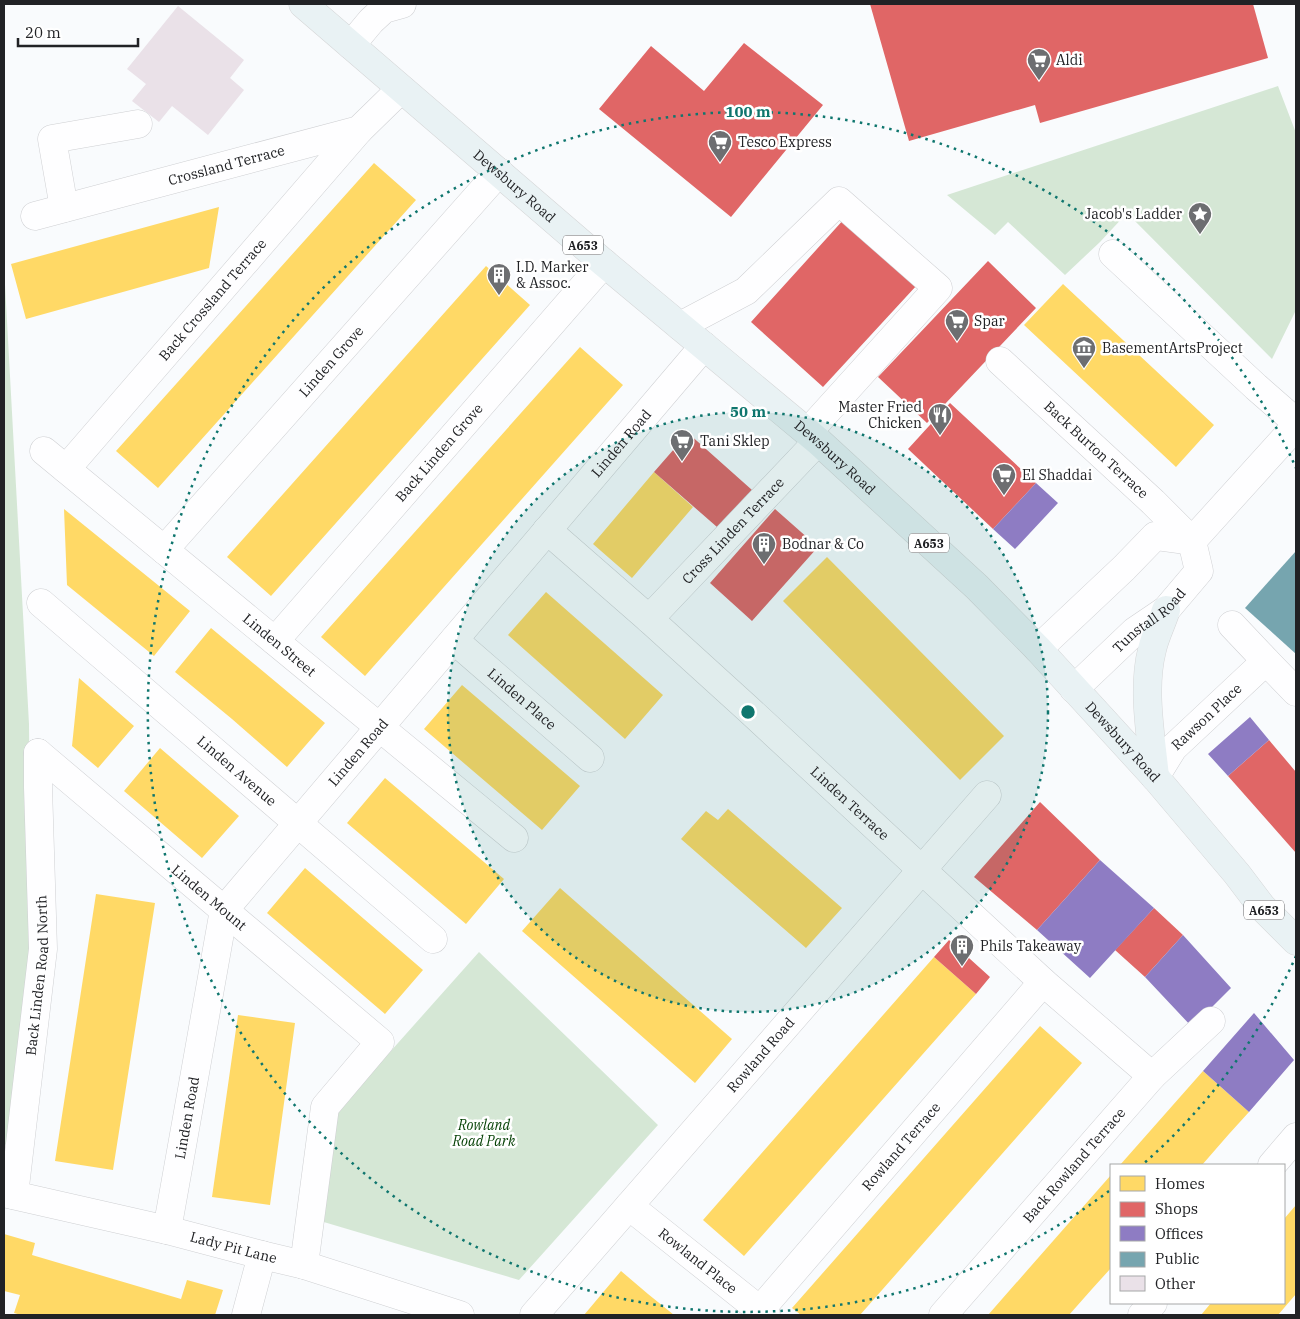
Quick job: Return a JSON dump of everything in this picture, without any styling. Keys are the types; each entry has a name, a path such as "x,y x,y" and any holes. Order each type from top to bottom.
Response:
{"main road":[{"name":"Dewsbury Road","path":"303,4 604,263 813,436 964,576 1038,649 1155,777 1238,874 1262,908 1296,941"},
{"path":"1155,777 1147,710 1148,675 1152,650 1166,610"}],"street":[{"path":"351,45 384,9 402,4"},
{"name":"Crossland Terrace","path":"36,216 359,130 401,89"},
{"path":"64,208 52,139 138,124"},
{"name":"Back Crossland Terrace","path":"66,469 359,130"},
{"name":"Linden Grove","path":"164,550 499,172"},
{"name":"Cross Linden Terrace","path":"649,619 813,436 938,288 840,201 746,291 680,326"},
{"path":"1113,254 1296,422"},
{"name":"Back Linden Grove","path":"275,641 604,263"},
{"name":"Linden Road","path":"167,1230 224,910 704,346"},
{"name":"Back Burton Terrace","path":"1000,361 1154,502 1192,540"},
{"path":"1038,649 1155,536 1192,540 1296,426"},
{"name":"Linden Street","path":"44,451 514,838"},
{"name":"Linden Terrace","path":"547,530 649,619 1043,982 1152,1076"},
{"name":"Tunstall Road","path":"1074,689 1135,631 1166,610 1199,571 1192,540"},
{"name":"Linden Avenue","path":"41,603 433,939"},
{"path":"1232,625 1296,692"},
{"name":"Linden Place","path":"454,640 590,758"},
{"name":"Rawson Place","path":"1155,777 1173,748 1266,661"},
{"name":"Linden Mount","path":"38,753 380,1042 325,1107 304,1264"},
{"name":"Back Linden Road North","path":"9,1194 43,948 38,753"},
{"name":"Rowland Road","path":"534,1315 987,795"},
{"name":"Rowland Terrace","path":"763,1313 1043,982"},
{"name":"Back Rowland Terrace","path":"943,1315 1152,1076 1211,1021"},
{"path":"1273,1164 1296,1137"},
{"name":"Lady Pit Lane","path":"9,1194 304,1264 460,1315"},
{"name":"Rowland Place","path":"630,1206 763,1313"},
{"path":"246,1315 262,1255"},
{"path":"1142,1315 1152,1304"}],"green space":[{"path":"1278,86 1296,133 1296,310 1272,359 1127,213 1065,275 1008,222 995,235 947,195"},
{"path":"4,266 29,724 31,949 7,1145 4,1144"},
{"name":"Rowland Road Park","path":"479,952 658,1125 519,1280 317,1220 333,1116"}],"building: Homes":[{"path":"374,163 416,200 158,488 116,451"},
{"path":"219,207 209,268 26,319 11,264"},
{"path":"486,266 530,305 271,596 227,557"},
{"path":"1063,284 1214,425 1176,467 1024,325"},
{"path":"580,347 623,385 365,676 321,637"},
{"path":"654,472 693,507 632,578 593,544"},
{"path":"64,509 190,611 154,656 67,585"},
{"path":"827,557 1004,736 960,780 783,601"},
{"path":"546,592 663,695 625,739 508,635"},
{"path":"211,628 325,723 287,767 175,672"},
{"path":"79,678 134,726 98,768 72,746"},
{"path":"462,685 580,786 542,830 424,729"},
{"path":"160,748 239,816 202,858 124,791"},
{"path":"385,778 504,879 466,924 347,823"},
{"path":"728,809 842,908 806,948 681,839 706,811 718,820"},
{"path":"305,868 423,970 385,1014 267,913"},
{"path":"560,888 732,1039 695,1083 522,931"},
{"path":"96,894 155,903 113,1170 55,1161"},
{"path":"934,957 976,994 744,1256 703,1220"},
{"path":"238,1015 295,1023 270,1205 212,1197"},
{"path":"1040,1026 1082,1063 860,1315 801,1315 792,1308"},
{"path":"1203,1071 1249,1112 1203,1164 1121,1164"},
{"path":"1110,1176 1110,1269 1069,1315 988,1315"},
{"path":"1296,1205 1296,1294 1278,1315 1201,1315 1210,1304 1285,1304 1285,1218"},
{"path":"4,1234 35,1243 32,1255 181,1299 187,1280 223,1290 215,1315 21,1315 14,1313 20,1295 4,1291"},
{"path":"621,1271 648,1294 674,1315 584,1315"}],"building: Shops":[{"name":"Aldi","path":"870,4 1253,4 1268,58 1040,123 1035,105 909,141"},
{"name":"Tesco Express","path":"744,43 823,105 731,217 599,109 651,46 704,91"},
{"path":"845,218 917,285 823,387 751,322"},
{"name":"Spar","path":"988,261 1036,308 927,423 878,377"},
{"path":"950,403 1036,483 993,529 908,449"},
{"path":"688,433 752,490 717,527 654,472"},
{"name":"Bodnar & Co","path":"775,509 818,547 752,621 710,583"},
{"path":"1269,740 1296,772 1296,853 1228,776"},
{"path":"1040,802 1100,860 1037,930 974,877"},
{"path":"1154,908 1183,935 1145,977 1115,950"},
{"name":"Phils Takeaway","path":"949,940 990,977 976,994 934,957"}],"building: Offices":[{"path":"1036,483 1058,503 1015,549 993,529"},
{"path":"1250,717 1269,740 1228,776 1208,754"},
{"path":"1100,860 1154,908 1090,978 1037,930"},
{"path":"1183,935 1231,988 1192,1027 1145,977"},
{"path":"1254,1013 1294,1060 1249,1112 1203,1071"}],"building: Public":[{"path":"1296,551 1296,654 1245,608"}],"building: Other":[{"path":"178,6 244,60 230,78 244,90 208,135 172,106 159,122 132,101 146,84 127,69"}],"place":[{"name":"Aldi","path":"1039,81"},
{"name":"Tesco Express","path":"720,163"},
{"name":"Jacob's Ladder","path":"1200,235"},
{"name":"I.D. Marker & Assoc.","path":"499,296"},
{"name":"Spar","path":"957,342"},
{"name":"BasementArtsProject","path":"1084,369"},
{"name":"Master Fried Chicken","path":"940,436"},
{"name":"Tani Sklep","path":"682,462"},
{"name":"El Shaddai","path":"1004,496"},
{"name":"Bodnar & Co","path":"764,565"},
{"name":"Phils Takeaway","path":"962,967"}]}
